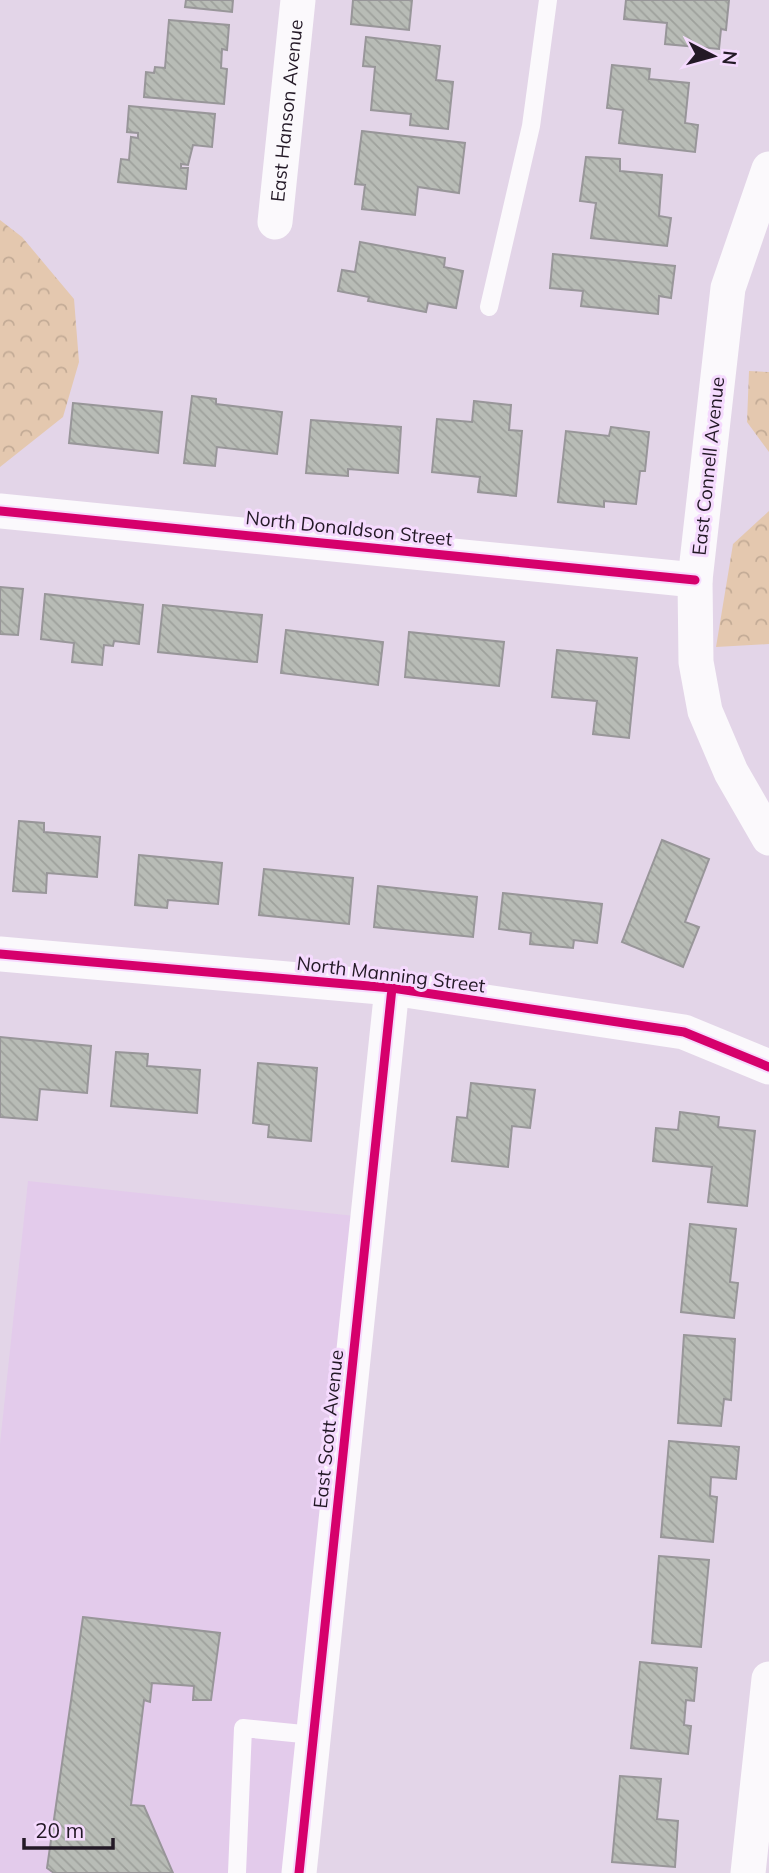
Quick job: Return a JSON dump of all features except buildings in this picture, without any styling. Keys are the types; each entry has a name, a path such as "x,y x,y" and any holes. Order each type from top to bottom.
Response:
{"street":[{"name":"East Hanson Avenue","path":"275,222 298,0"},
{"name":"East Connell Avenue","path":"769,169 729,288 695,580 696,662 705,711 731,772 769,838"},
{"name":"North Donaldson Street","path":"0,511 695,580"},
{"name":"North Manning Street","path":"0,954 392,988 684,1032 769,1067"},
{"name":"East Scott Avenue","path":"299,1873 392,988"},
{"path":"748,1873 769,1679"}],"lane":[{"path":"489,307 531,126 548,0"},
{"path":"237,1873 243,1728 313,1735"}],"shaded area":[{"path":"28,1181 355,1216 283,1873 0,1873 0,1444"}],"green space":[{"path":"0,220 22,237 74,299 79,362 63,417 0,467"},
{"path":"749,371 769,372 769,452 747,422"},
{"path":"769,511 769,644 716,647 733,544"}],"cycle path":[{"path":"0,511 695,580"},
{"path":"0,954 392,988 684,1032 769,1067"},
{"path":"299,1873 392,988"}]}
